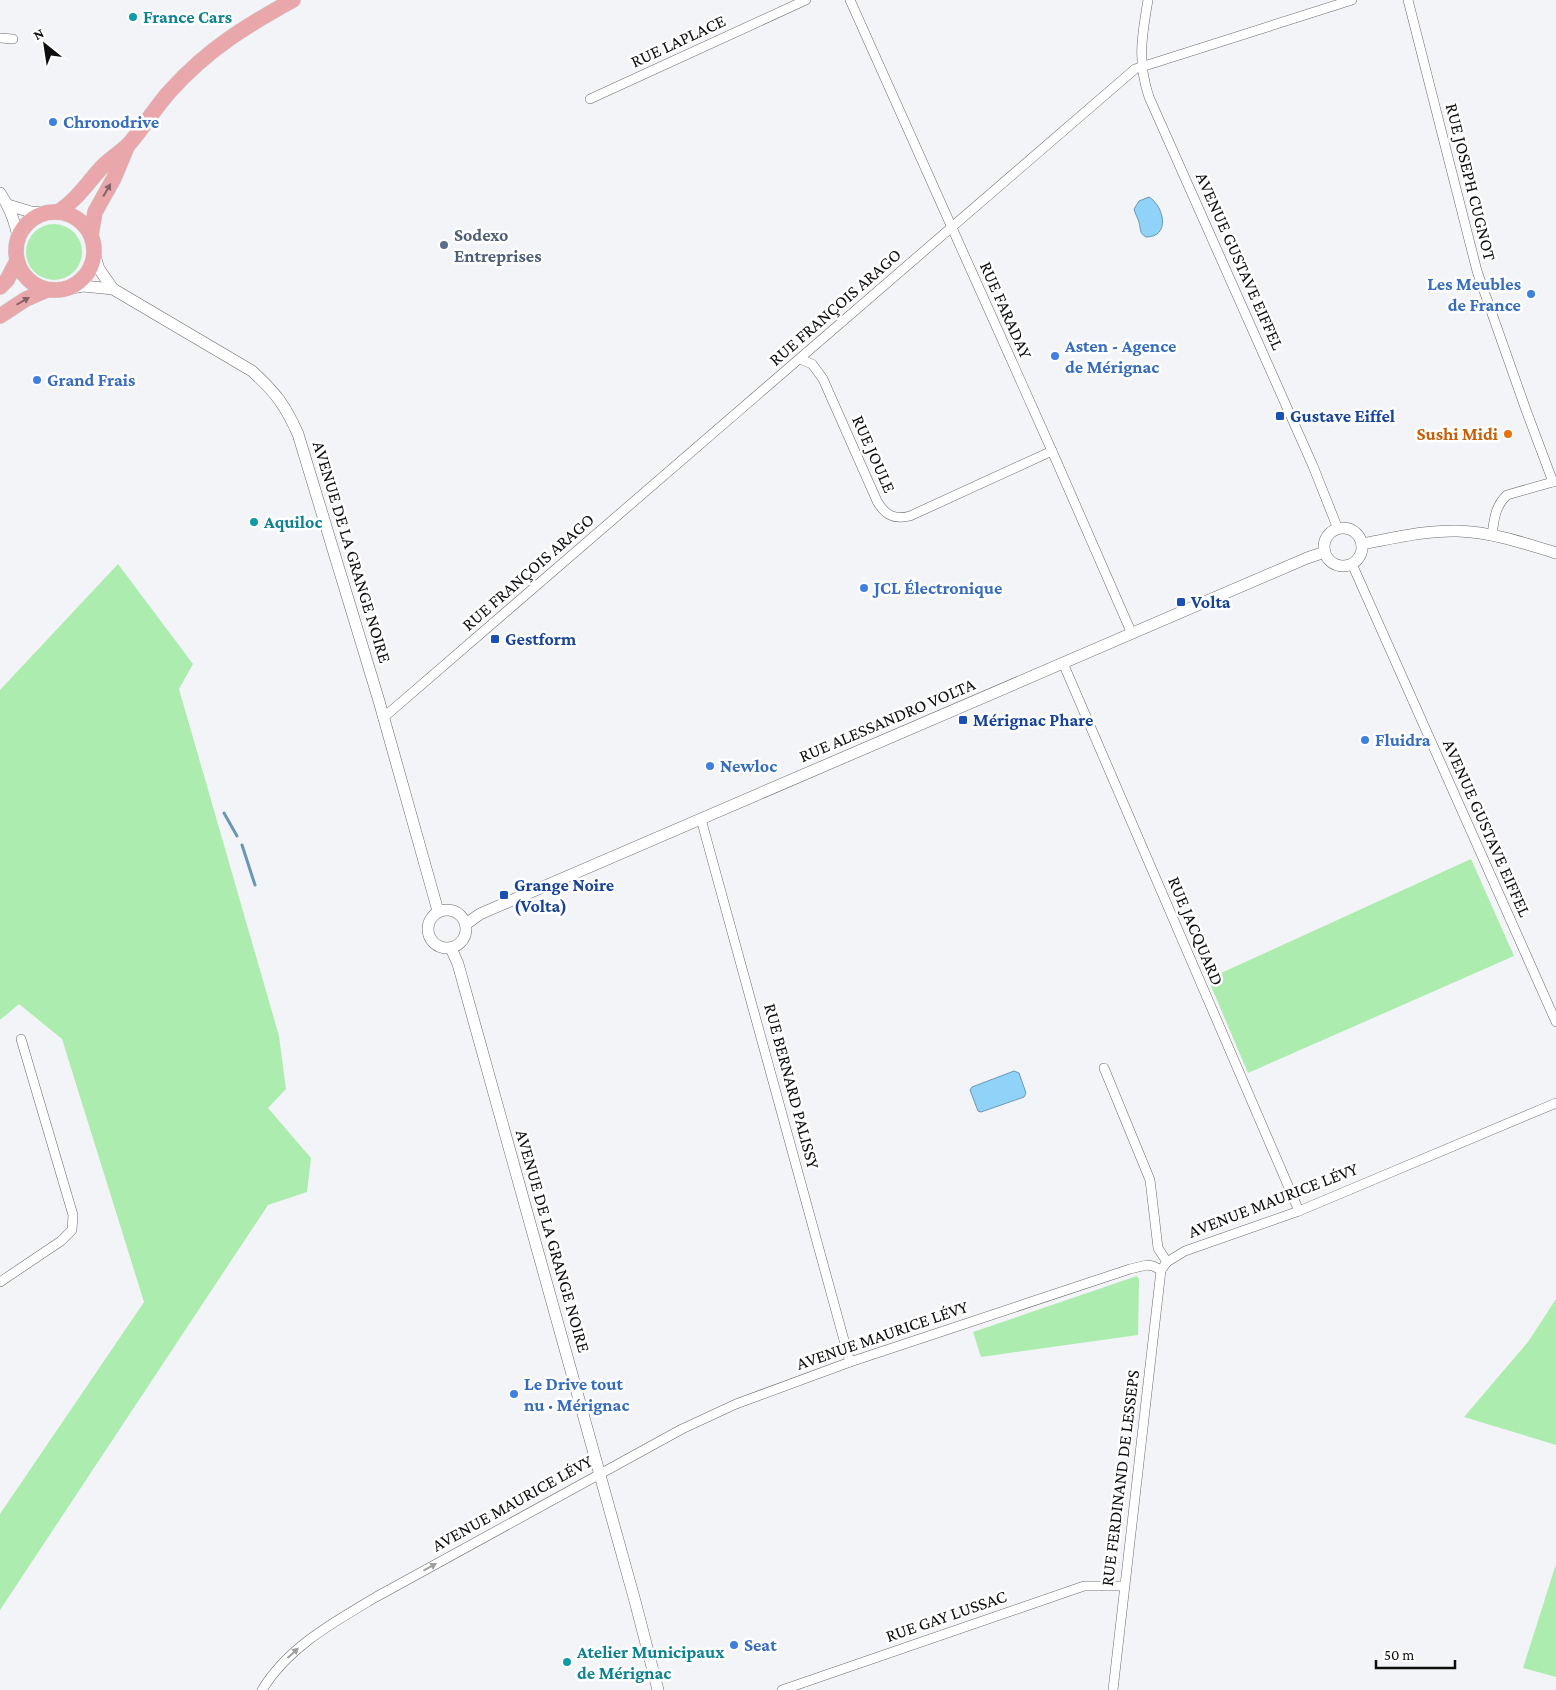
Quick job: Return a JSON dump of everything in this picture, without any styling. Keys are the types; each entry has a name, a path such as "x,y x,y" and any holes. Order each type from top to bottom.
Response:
{"main road":[{"path":"47,290 36,286 28,280 21,271 17,260 18,237 25,227 34,218 52,213 80,194 103,167 129,144 170,90 223,41 254,21 293,0"},
{"path":"90,235 95,212 114,178 129,144"},
{"path":"0,316 26,299 47,290 66,289 77,283 86,275 92,265 94,253 90,235 85,227 68,215 52,213"},
{"path":"0,287 7,280 17,260"}],"street":[{"name":"RUE LAPLACE","path":"590,99 806,0"},
{"name":"RUE FARADAY","path":"850,0 1132,634"},
{"name":"AVENUE GUSTAVE EIFFEL","path":"1148,0 1142,36 1142,67 1149,97 1313,466 1338,529"},
{"name":"RUE FRANÇOIS ARAGO","path":"384,718 1135,69 1352,0"},
{"name":"RUE JOSEPH CUGNOT","path":"1408,0 1477,271 1526,410 1555,481"},
{"path":"0,38 13,39"},
{"path":"0,193 8,204 18,237"},
{"path":"8,204 31,212 52,213"},
{"name":"AVENUE DE LA GRANGE NOIRE","path":"94,253 99,269 113,289 252,372 271,388 286,409 298,434 384,718 438,911"},
{"name":"AVENUE DE LA GRANGE NOIRE","path":"66,289 83,286 113,289"},
{"name":"RUE JOULE","path":"800,358 812,364 823,379 877,501 883,511 894,517 910,516 1052,451"},
{"path":"1492,535 1495,514 1502,500 1507,496 1555,481"},
{"path":"1338,529 1351,529 1356,533 1362,544 1360,556 1352,564 1341,566 1336,564 1327,557 1325,552 1326,540 1332,531 1338,529"},
{"path":"1362,544 1429,532 1459,531 1492,535 1556,553"},
{"name":"RUE ALESSANDRO VOLTA","path":"466,924 488,911 1307,558 1325,552"},
{"name":"AVENUE GUSTAVE EIFFEL","path":"1352,564 1556,1022"},
{"name":"RUE JACQUARD","path":"1063,663 1299,1211"},
{"name":"RUE BERNARD PALISSY","path":"701,819 850,1362"},
{"path":"449,910 460,914 466,924 461,942 451,948 438,946 430,938 427,926 433,915 438,911 449,910"},
{"name":"AVENUE DE LA GRANGE NOIRE","path":"451,948 458,964 600,1473 658,1690"},
{"path":"0,1282 61,1241 72,1230 73,1215 21,1039"},
{"path":"1104,1068 1150,1180 1158,1248 1168,1262"},
{"name":"AVENUE MAURICE LÉVY","path":"262,1690 275,1671 309,1639 376,1596 682,1429 736,1404 850,1362 1130,1269 1147,1265 1161,1270 1168,1262 1185,1251 1299,1211 1556,1103"},
{"name":"RUE FERDINAND DE LESSEPS","path":"1113,1690 1161,1270"},
{"name":"RUE GAY LUSSAC","path":"782,1690 1084,1586 1124,1586"}],"green space":[{"path":"48,224 60,224 74,232 82,246 80,263 74,272 60,280 48,280 38,275 31,268 26,258 26,246 31,236 38,229"},
{"path":"118,564 193,664 179,689 279,1036 286,1089 268,1108 311,1158 307,1192 268,1205 0,1610 0,1514 144,1302 62,1039 19,1004 0,1020 0,690"},
{"path":"1471,859 1514,956 1248,1073 1208,979"},
{"path":"1137,1276 1139,1279 1138,1335 981,1357 973,1332"},
{"path":"1556,1299 1556,1445 1464,1417 1528,1342"},
{"path":"1556,1564 1556,1677 1523,1668"}],"water":[{"path":"1149,197 1158,207 1161,214 1162,227 1154,236 1146,237 1141,232 1139,220 1134,209 1139,201"},
{"path":"1014,1071 1019,1073 1026,1093 1024,1097 981,1112 978,1111 970,1090 972,1087"}],"waterway":[{"path":"224,813 237,836"},
{"path":"242,845 255,885"}],"place":[{"name":"France Cars","path":"133,17"},
{"name":"Chronodrive","path":"53,122"},
{"name":"Sodexo Entreprises","path":"444,245"},
{"name":"Les Meubles de France","path":"1531,294"},
{"name":"Asten - Agence de Mérignac","path":"1055,356"},
{"name":"Grand Frais","path":"37,380"},
{"name":"Gustave Eiffel","path":"1280,416"},
{"name":"Sushi Midi","path":"1508,434"},
{"name":"Aquiloc","path":"254,522"},
{"name":"JCL Électronique","path":"864,588"},
{"name":"Volta","path":"1181,602"},
{"name":"Gestform","path":"495,639"},
{"name":"Mérignac Phare","path":"963,720"},
{"name":"Fluidra","path":"1365,740"},
{"name":"Newloc","path":"710,766"},
{"name":"Grange Noire (Volta)","path":"504,895"},
{"name":"Le Drive tout nu · Mérignac","path":"514,1394"},
{"name":"Seat","path":"734,1645"},
{"name":"Atelier Municipaux de Mérignac","path":"567,1662"}]}
